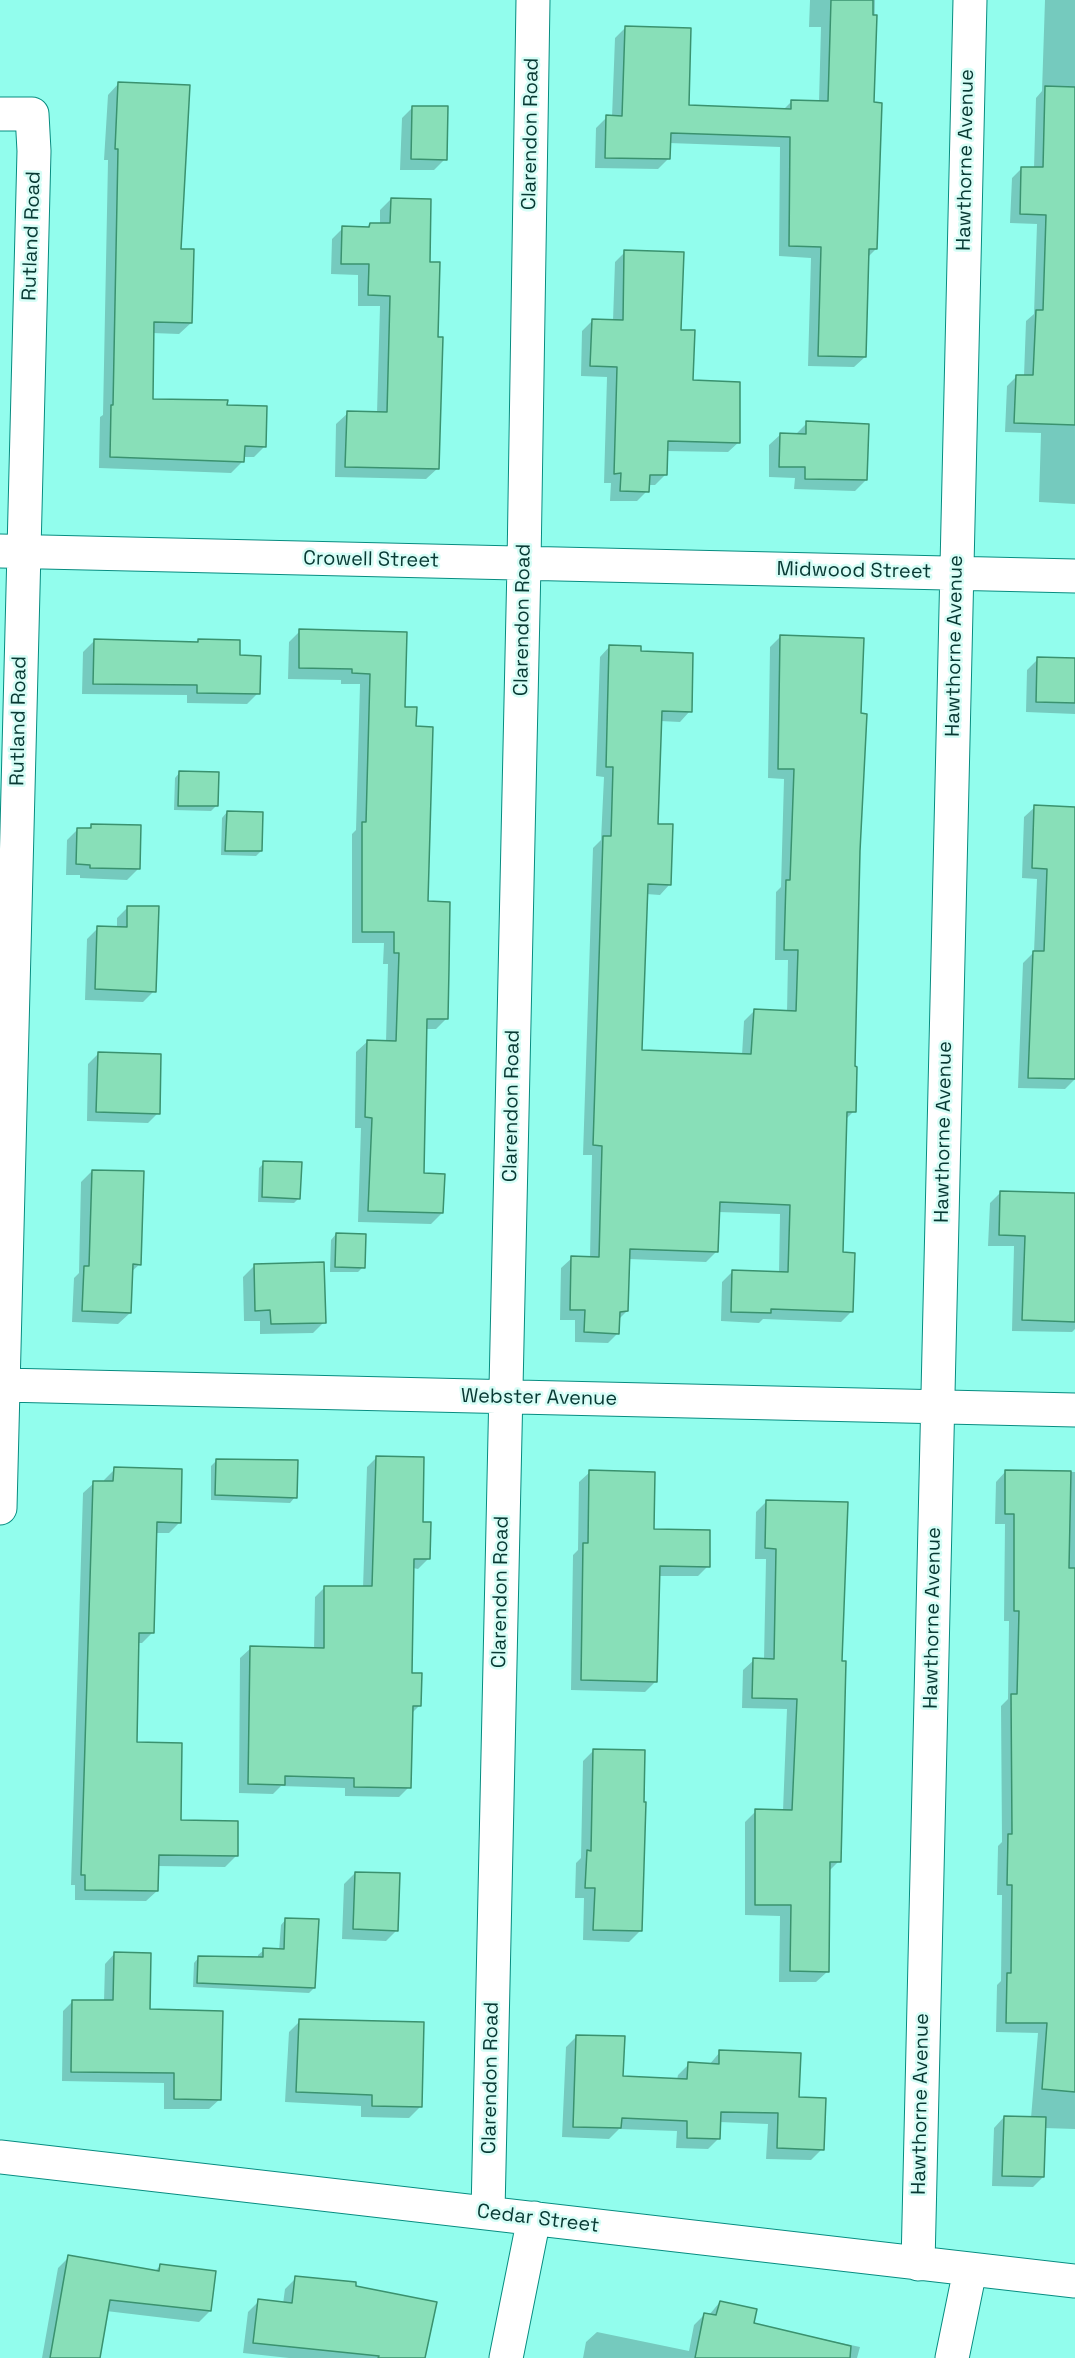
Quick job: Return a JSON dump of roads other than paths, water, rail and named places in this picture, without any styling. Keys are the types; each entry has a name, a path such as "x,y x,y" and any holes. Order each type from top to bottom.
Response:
{"street":[{"name":"Clarendon Road","path":"488,2212 524,564 533,0"},
{"name":"Hawthorne Avenue","path":"918,2264 970,0"},
{"name":"Rutland Road","path":"0,114 32,114 34,151 12,551 0,1508"},
{"name":"Crowell Street","path":"12,551 742,568"},
{"name":"Midwood Street","path":"742,568 1075,576"},
{"name":"Webster Avenue","path":"3,1385 1075,1410"},
{"name":"Cedar Street","path":"0,2157 1075,2281"},
{"path":"506,2358 534,2218"},
{"path":"952,2358 970,2270"}]}
